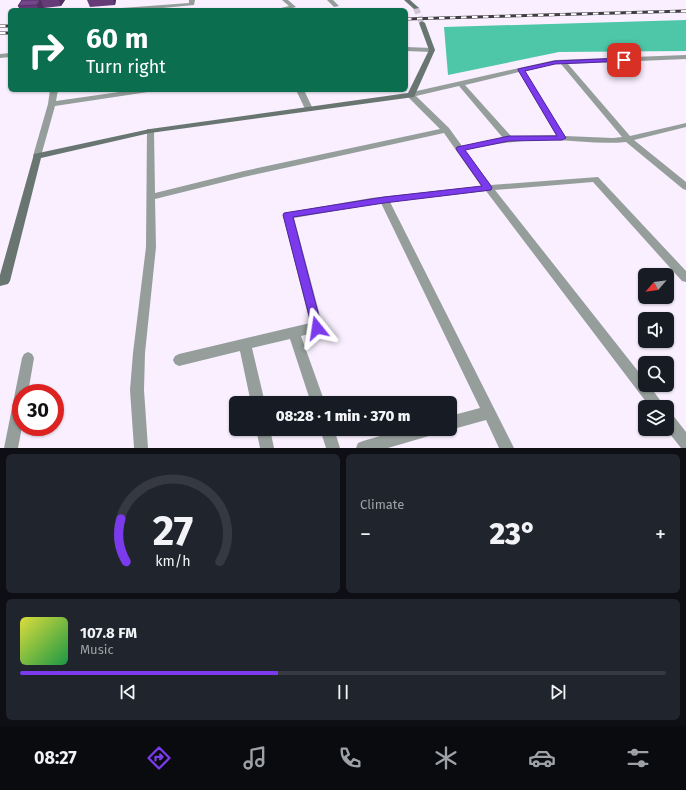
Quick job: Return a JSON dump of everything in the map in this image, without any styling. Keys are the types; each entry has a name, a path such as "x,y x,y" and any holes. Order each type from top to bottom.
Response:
{"street":[{"path":"285,0 293,7 287,8"},
{"path":"330,0 336,6"},
{"path":"407,0 416,8"},
{"path":"140,8 192,2"},
{"path":"411,95 432,50 422,23"},
{"path":"408,49 432,50"},
{"path":"37,156 150,131 411,95 563,62 686,57"},
{"path":"563,62 628,139 686,187"},
{"path":"521,70 562,138"},
{"path":"461,84 509,138"},
{"path":"0,282 4,281 52,104 54,92"},
{"path":"52,104 134,92"},
{"path":"301,92 309,109"},
{"path":"411,95 446,130 488,188 653,400"},
{"path":"460,149 509,138 562,138 613,141 686,126"},
{"path":"150,197 244,174 446,130"},
{"path":"141,448 137,390 139,353 151,247 150,131"},
{"path":"179,360 294,332 317,328 288,215 384,200 488,188 595,179 686,278"},
{"path":"384,200 507,448"},
{"path":"294,332 316,396"},
{"path":"245,344 256,396"},
{"path":"23,384 28,358"},
{"path":"457,421 489,412"},
{"path":"674,428 686,443"},
{"path":"12,448 14,436"},
{"path":"264,436 267,448"},
{"path":"329,436 333,448"},
{"path":"363,448 405,436"}],"shaded area":[{"path":"686,20 686,51 559,52 448,75 444,27"}],"building":[{"path":"22,0 40,0 37,5 18,6"}],"tunnel":[{"path":"416,8 422,23"}],"railway":[{"path":"408,19 686,11"},
{"path":"0,26 8,26"},
{"path":"0,33 8,33"}],"route":[{"path":"317,328 288,215 384,200 488,188 460,149 509,138 562,138 521,70 555,62 624,60"}]}
